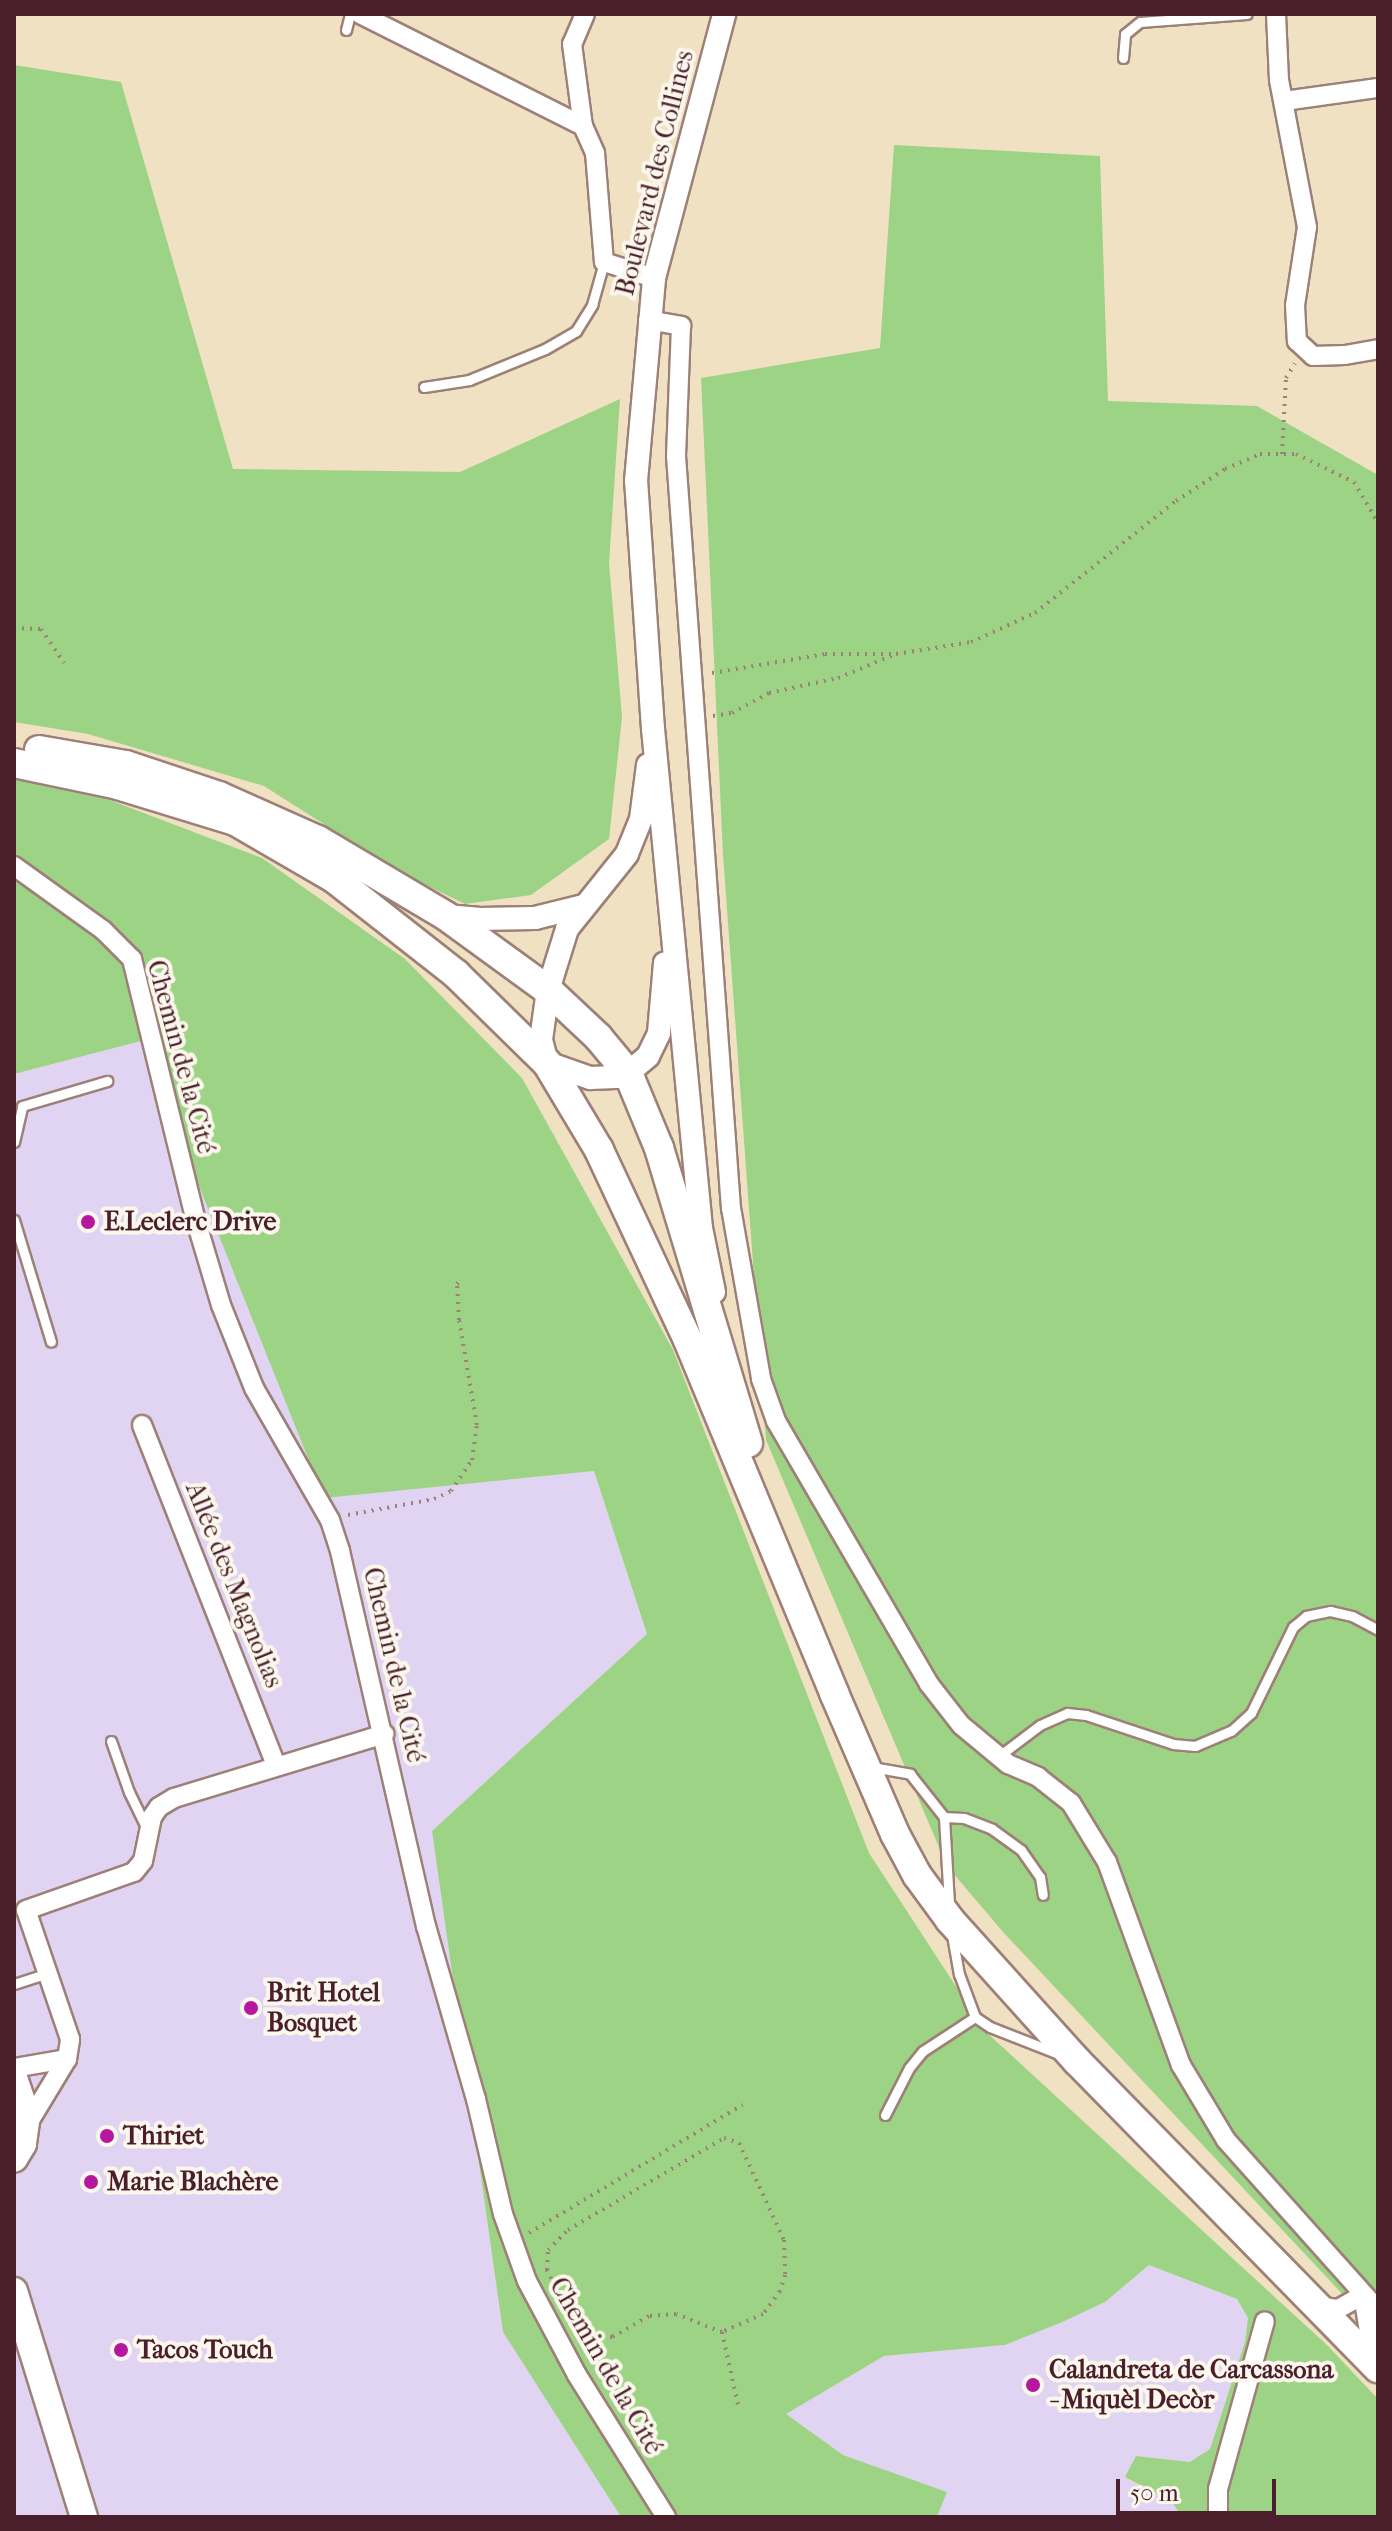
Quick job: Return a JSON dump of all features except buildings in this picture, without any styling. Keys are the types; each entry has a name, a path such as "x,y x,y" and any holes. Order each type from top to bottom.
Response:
{"main road":[{"path":"14,746 126,765 219,796 318,840 446,916 548,990 598,1037 628,1073 663,1160 790,1581"},
{"path":"14,763 118,785 235,821 347,888 456,974 547,1063 599,1150 642,1241 790,1581 865,1766 917,1875 950,1920 1077,2061 1376,2366"},
{"path":"14,2078 23,2095 27,2126 14,2159"},
{"path":"14,2291 84,2517"},
{"path":"14,2343 61,2450"}],"street":[{"path":"360,14 583,126"},
{"path":"585,14 572,44 583,126 595,153 604,262 654,278"},
{"name":"Boulevard des Collines","path":"653,729 636,481 648,320 654,278 724,14"},
{"path":"1276,14 1284,101 1307,227 1295,305 1297,341 1313,356 1345,355 1378,349"},
{"path":"1284,101 1378,88"},
{"path":"648,320 681,326 676,456 698,719 731,1208 761,1379 776,1421 929,1684 961,1725 999,1756 1038,1777 1071,1803 1107,1862 1181,2065 1226,2140 1378,2310"},
{"path":"653,729 636,831 627,854 607,883 583,906 567,929 548,990 541,1040 547,1063 590,1078 628,1073 648,1056 659,1033 665,987 665,941 673,919"},
{"path":"653,729 701,1228 739,1410"},
{"name":"Chemin de la Cité","path":"14,866 103,930 132,959 196,1221 221,1305 254,1388 330,1520 384,1734 426,1926 527,2281 577,2375 666,2517"},
{"path":"446,916 535,918 583,906"},
{"name":"Allée des Magnolias","path":"142,1425 276,1765"},
{"path":"27,2126 67,2059 70,2039 47,1973 20,1911 134,1872 143,1861 147,1829 159,1807 174,1798 384,1734"},
{"path":"14,2068 67,2059"},
{"path":"1317,2306 1338,2309 1363,2295"},
{"path":"1363,2295 1376,2366"},
{"path":"1218,2517 1218,2489 1265,2321"}],"lane":[{"path":"346,30 350,14"},
{"path":"1123,58 1125,34 1140,22 1247,14"},
{"path":"424,387 469,380 545,349 576,331 592,305 604,262"},
{"path":"14,1142 22,1106 107,1081"},
{"path":"14,1220 51,1342"},
{"path":"999,1756 1040,1725 1067,1713 1086,1715 1173,1744 1195,1746 1231,1731 1251,1713 1293,1627 1306,1616 1330,1611 1352,1616 1378,1630"},
{"path":"111,1741 129,1792 147,1829"},
{"path":"865,1766 910,1774 944,1817 950,1920 959,1974 975,2017 990,2027 1077,2061"},
{"path":"944,1817 964,1818 992,1829 1021,1850 1040,1877 1043,1895"},
{"path":"14,1984 47,1973"},
{"path":"885,2115 909,2068 923,2051 975,2017"}],"path":[{"path":"1282,454 1286,378 1305,348"},
{"path":"694,676 825,654 896,654 971,642 1035,613 1082,579 1176,501 1225,469 1260,454 1296,454 1354,482 1378,523"},
{"path":"14,628 41,629 64,663"},
{"path":"698,719 732,713 769,693 838,678 896,654"},
{"path":"330,1520 434,1499 451,1491 472,1460 477,1425 459,1320 457,1284 463,1278"},
{"path":"514,2243 742,2105"},
{"path":"724,2138 732,2138 739,2143 784,2240 785,2275 780,2291 763,2314 722,2332 676,2314 649,2316 612,2337 594,2339 578,2327 562,2300 547,2270 548,2250 568,2230 724,2138"},
{"path":"550,2305 562,2300"},
{"path":"722,2332 738,2405"}],"shaded area":[{"path":"141,1041 324,1497 594,1471 647,1634 432,1831 503,2332 621,2517 14,2517 14,1074"},
{"name":"Calandreta de Carcassona - Miquèl Decòr","path":"1149,2265 1237,2299 1248,2318 1245,2342 1210,2449 1191,2462 1136,2456 1125,2478 1172,2502 1182,2517 937,2517 947,2492 843,2455 785,2414 884,2356 1005,2345 1105,2302"}],"green space":[{"path":"14,65 121,82 233,469 460,472 620,399 609,563 622,717 609,839 531,895 465,904 399,872 264,786 88,734 14,722"},
{"path":"894,145 1100,156 1108,401 1257,406 1378,475 1378,2332 1003,1932 947,1866 766,1440 723,855 701,378 880,348"},
{"path":"14,776 86,791 262,858 405,959 522,1078 673,1350 869,1853 985,2031 1327,2345 1378,2399 1378,2517 1182,2517 1172,2502 1125,2477 1136,2456 1190,2462 1210,2449 1245,2342 1248,2318 1237,2299 1149,2265 1105,2302 1060,2323 1005,2345 884,2356 786,2414 843,2455 947,2492 937,2517 621,2517 503,2332 432,1831 647,1634 594,1471 324,1498 141,1041 14,1074"}],"place":[{"name":"E.Leclerc Drive","path":"88,1222"},
{"name":"Brit Hotel Bosquet","path":"251,2008"},
{"name":"Thiriet","path":"107,2136"},
{"name":"Marie Blachère","path":"91,2182"},
{"name":"Tacos Touch","path":"121,2350"},
{"name":"Calandreta de Carcassona - Miquèl Decòr","path":"1033,2385"}]}
